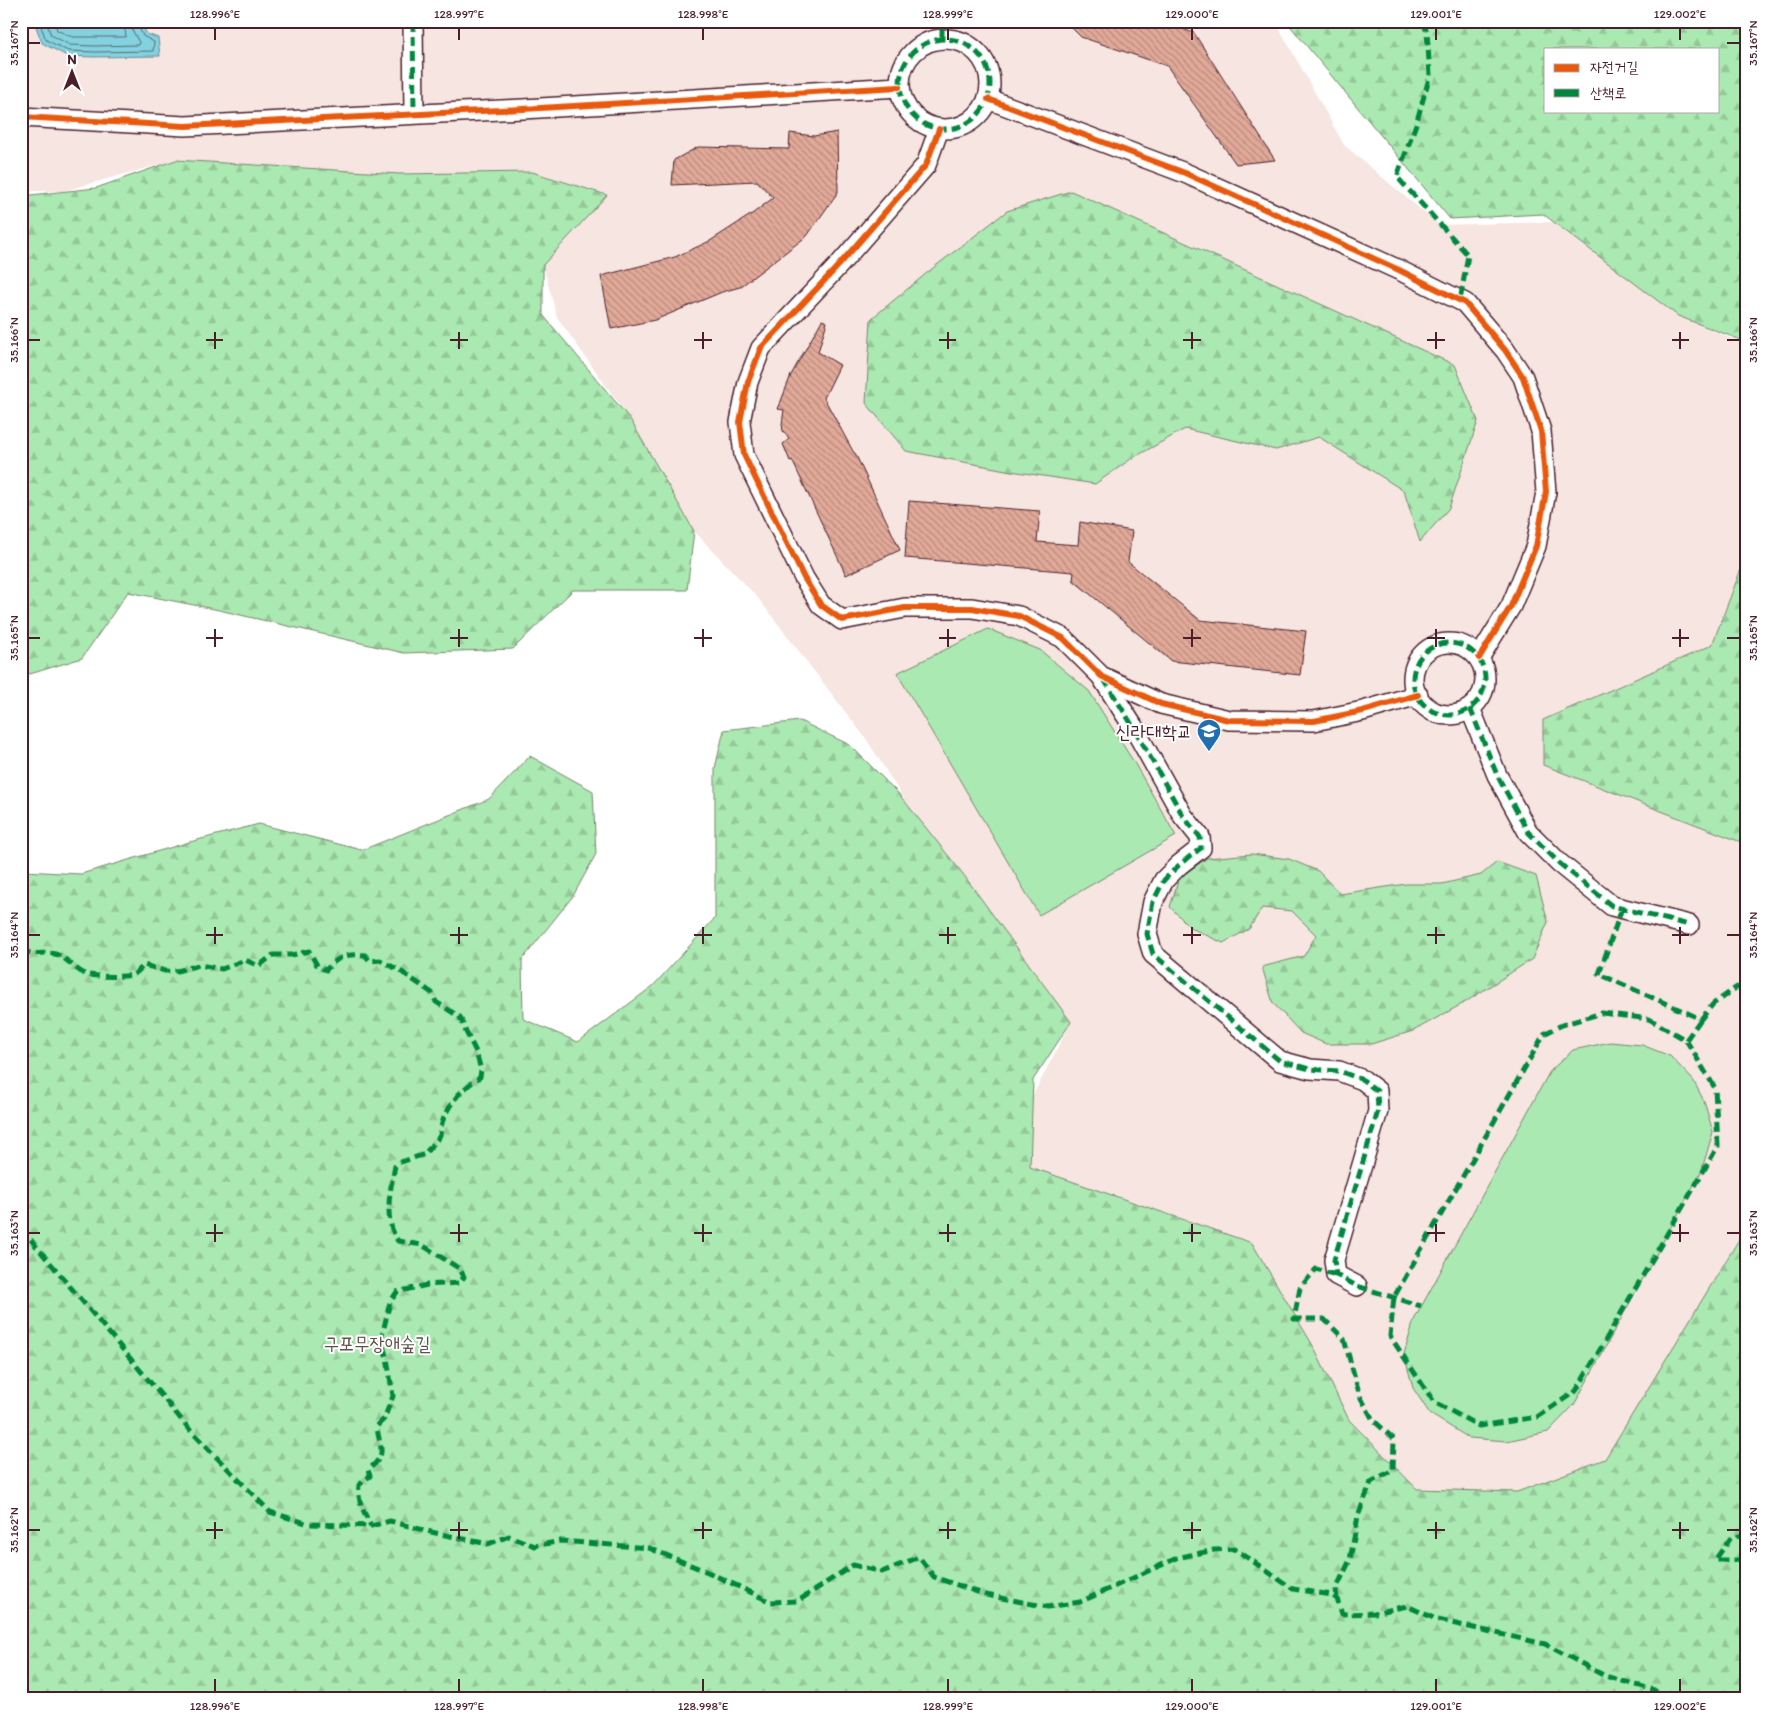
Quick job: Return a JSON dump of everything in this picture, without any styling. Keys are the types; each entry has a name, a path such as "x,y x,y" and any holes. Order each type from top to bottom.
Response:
{"street":[{"path":"413,21 414,114"},
{"path":"942,30 975,50 986,65 990,82 988,99 979,115 965,125 948,130 930,127 914,118 904,104 899,87 902,70 910,54 942,30"},
{"path":"21,117 185,126 899,87"},
{"path":"988,99 1185,173 1381,261 1465,304 1505,350 1523,377 1541,430 1546,492 1536,546 1511,606 1479,658"},
{"path":"938,128 926,166 839,265 761,348 748,382 740,422 744,455 804,578 820,605 842,620 905,608 972,608 1019,616 1063,638 1101,676 1134,728 1183,816 1200,837 1201,848 1179,865 1164,880 1153,902 1147,934 1154,954 1280,1061 1310,1069 1339,1071 1363,1080 1377,1091 1378,1111 1334,1260 1336,1275 1357,1286"},
{"path":"1455,643 1468,648 1479,658 1484,671 1485,685 1480,698 1470,708 1457,714 1443,714 1430,709 1420,700 1414,687 1414,673 1419,660 1428,649 1441,644 1455,643"},
{"path":"1101,676 1161,704 1230,720 1314,722 1363,711 1418,695"},
{"path":"1470,708 1497,775 1528,832 1558,863 1612,906 1688,925"}],"shaded area":[{"name":"신라대학교","path":"21,21 1275,21 1344,145 1439,225 1554,222 1696,323 1746,345 1746,556 1712,645 1543,720 1543,765 1746,844 1746,1228 1605,1459 1517,1492 1417,1489 1349,1420 1312,1344 1252,1243 1030,1167 1032,1097 1071,1022 909,807 867,740 758,598 694,531 630,419 557,317 543,265 607,194 532,172 399,174 176,160 63,191 21,191"}],"green space":[{"path":"1286,21 1746,21 1746,342 1678,316 1543,214 1450,219"},
{"path":"176,160 399,174 532,172 607,195 543,265 543,315 630,419 694,531 687,590 573,590 513,649 404,653 219,610 128,592 82,658 30,674 21,670 21,196 96,188"},
{"path":"1071,191 1455,365 1478,421 1449,508 1420,542 1404,491 1319,437 1276,450 1185,429 1131,459 1095,484 1011,471 906,451 866,403 871,319 1007,211"},
{"path":"1746,556 1746,844 1543,765 1543,720 1712,645"},
{"path":"988,629 1040,650 1089,691 1135,764 1176,836 1039,915 897,673"},
{"name":"구포무장애숲길","path":"800,721 850,745 898,793 963,874 1071,1022 1033,1080 1030,1167 1252,1243 1312,1344 1349,1420 1417,1489 1517,1492 1605,1459 1746,1228 1746,1698 21,1698 21,866 24,871 81,874 259,824 362,850 489,799 530,756 593,791 596,854 573,896 522,960 523,1019 578,1042 653,986 715,918 715,768 724,730"},
{"path":"1252,854 1289,859 1318,871 1340,894 1406,884 1442,884 1481,875 1497,862 1536,876 1548,922 1532,959 1464,1003 1413,1031 1371,1044 1326,1044 1301,1033 1273,1003 1262,967 1304,956 1316,935 1292,911 1262,908 1249,929 1223,943 1191,928 1170,907 1179,878 1207,858"},
{"path":"1610,1042 1642,1045 1670,1056 1693,1080 1704,1101 1713,1132 1701,1172 1574,1405 1548,1432 1507,1441 1469,1438 1430,1414 1413,1388 1404,1354 1414,1320 1550,1071 1573,1050"}],"water":[{"path":"34,21 140,21 147,34 158,38 160,56 67,56 42,43"}],"building":[{"path":"1065,21 1160,21 1194,33 1275,160 1236,164 1167,66 1081,37"},
{"path":"837,132 838,192 807,236 740,287 722,292 655,320 611,329 601,276 675,257 710,241 773,198 757,181 672,185 674,160 698,147 789,149 790,133 814,136"},
{"path":"822,320 827,322 818,352 840,365 824,398 855,453 900,550 846,575 783,444 789,439 783,431 784,410 778,409 791,375"},
{"path":"909,501 1040,511 1037,542 1078,545 1080,522 1132,531 1128,562 1200,620 1306,631 1300,675 1171,661 1073,580 1074,572 905,558"}],"marked path":[{"path":"413,21 414,114"},
{"path":"942,21 942,39"},
{"path":"1423,21 1427,32 1430,75 1416,124 1397,177 1468,255 1460,301"},
{"path":"945,39 962,42 977,52 987,67 990,84 987,101 977,116 962,126 945,129 928,126 913,116 903,101 900,84 903,67 913,52 928,42 945,39"},
{"path":"1449,643 1469,649 1479,659 1485,679 1479,699 1469,709 1449,715 1429,709 1419,699 1413,679 1419,659 1429,649 1449,643"},
{"path":"1103,678 1134,728 1183,816 1200,837 1201,848 1179,865 1164,880 1153,902 1147,934 1153,954 1280,1061 1310,1069 1339,1071 1363,1080 1377,1091 1378,1111 1334,1260 1336,1275 1357,1286 1421,1306"},
{"path":"1470,708 1497,775 1528,832 1559,863 1612,906 1689,925"},
{"path":"1622,908 1599,974 1701,1019 1713,1004 1737,987 1746,993"},
{"path":"21,950 35,954 55,954 64,958 85,974 94,976 132,975 144,965 165,971 177,971 199,965 222,969 245,960 259,966 273,955 292,955 309,951 318,967 326,970 343,957 365,955 370,961 380,960 399,970 432,993 436,1002 460,1017 476,1052 481,1070 480,1077 467,1086 452,1102 442,1123 439,1138 425,1154 398,1163 395,1166 389,1214 390,1224 398,1241 422,1245 460,1269 464,1277 459,1283 427,1285 397,1292 390,1302 381,1340 387,1358 393,1396 384,1419 377,1426 381,1455 368,1470 370,1476 359,1485 360,1501 371,1526"},
{"path":"1602,1013 1649,1019 1686,1040 1715,1088 1718,1146 1576,1391 1537,1417 1479,1426 1434,1402 1390,1336 1394,1297 1544,1034 1562,1025 1602,1013"},
{"path":"1686,1040 1701,1019"},
{"path":"21,1228 191,1431 270,1512 309,1524 371,1526 390,1521 488,1544 509,1536 535,1546 561,1541 649,1548 710,1573 771,1602 798,1601 853,1565 882,1572 919,1557 934,1577 986,1595 1048,1607 1080,1602 1177,1558 1214,1550 1235,1549 1293,1589 1332,1595 1337,1599 1342,1614 1374,1613 1407,1606 1438,1620 1545,1644 1605,1676 1654,1690 1665,1698"},
{"path":"1336,1275 1316,1269 1300,1288 1294,1319 1324,1319 1344,1339 1360,1396 1373,1420 1394,1439 1393,1470 1371,1482 1358,1516 1350,1560 1336,1589 1337,1599"},
{"path":"1746,1534 1730,1539 1715,1560 1743,1560 1746,1562"}],"cycle path":[{"path":"21,117 185,126 899,87"},
{"path":"988,99 1185,173 1399,270 1465,303 1505,350 1523,377 1541,431 1546,492 1536,546 1511,606 1479,658"},
{"path":"939,129 926,165 839,265 761,348 748,382 740,422 744,455 804,578 821,605 842,620 905,608 972,608 1019,616 1063,638 1101,676 1161,704 1229,720 1314,721 1363,711 1418,695"}],"place":[{"name":"신라대학교","path":"1209,752"}]}
